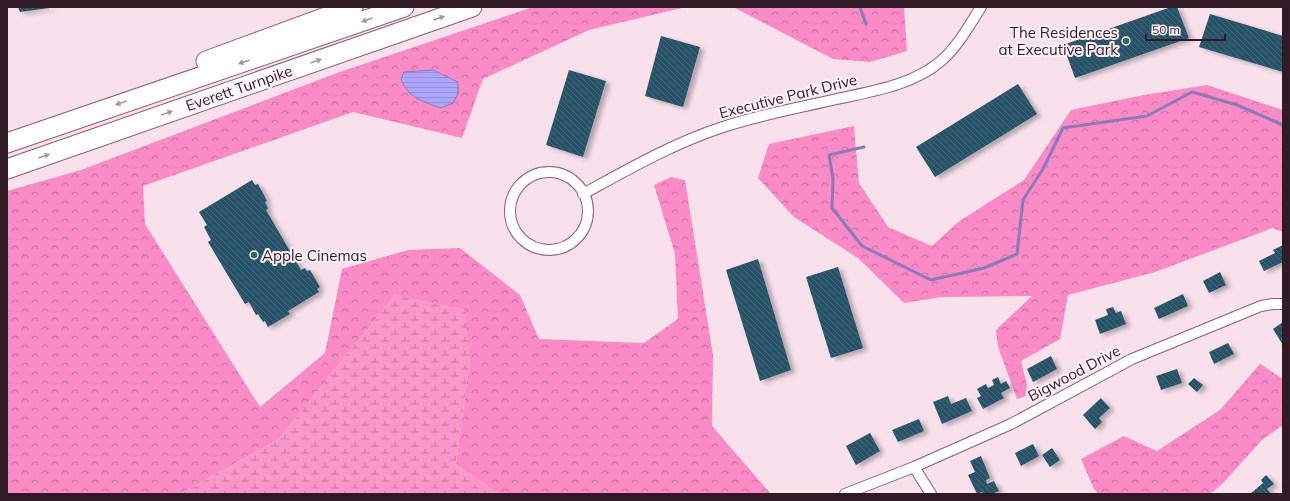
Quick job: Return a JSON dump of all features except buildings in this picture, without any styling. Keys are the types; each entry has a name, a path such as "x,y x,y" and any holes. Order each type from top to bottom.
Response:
{"highway":[{"path":"151,93 184,69 353,7"},
{"name":"Everett Turnpike","path":"7,143 404,7"},
{"name":"Everett Turnpike","path":"7,169 472,7"}],"street":[{"name":"Executive Park Drive","path":"583,194 688,139 776,112 820,104 909,80 926,72 949,53 966,31 981,7"},
{"path":"542,173 559,174 573,182 583,194 587,212 585,224 575,240 565,247 553,250 540,249 525,242 514,229 510,213 512,199 518,187 532,176 542,173"},
{"name":"Bigwood Drive","path":"845,494 1011,424 1132,359 1260,306 1283,304"},
{"path":"914,466 931,494"}],"green space":[{"path":"533,7 686,7 589,30 483,79 462,138 353,112 143,186 145,224 260,407 325,353 342,269 408,250 460,248 520,295 539,339 644,343 678,319 675,254 654,185 671,177 685,180 713,355 712,426 771,494 498,494 456,464 470,359 395,295 279,439 180,494 7,494 7,191 81,170 337,73"},
{"path":"733,7 904,7 907,51 870,62 833,59"},
{"path":"1207,85 1283,110 1283,232 1273,228 1155,272 1068,295 1060,339 1021,361 1027,385 1026,396 1017,399 998,347 996,330 1032,296 942,297 904,303 858,258 794,217 758,178 769,144 854,126 859,183 888,227 932,246 958,222 1024,180 1071,110 1144,95"},
{"path":"395,295 465,309 470,359 456,464 498,494 180,494 279,439"},
{"path":"1260,364 1283,379 1283,425 1262,440 1223,483 1210,494 1098,494 1094,489 1081,459 1124,436 1157,451 1220,410"}],"shaded area":[{"path":"433,70 458,82 458,94 453,103 441,108 422,101 412,95 404,86 401,79 404,72"}],"waterway":[{"path":"860,7 866,24"},
{"path":"864,147 829,155 833,179 832,208 862,246 931,280 984,268 1017,254 1023,200 1043,169 1063,128 1147,116 1192,92 1237,105 1283,125"}],"place":[{"name":"The Residences at Executive Park","path":"1126,41"},
{"name":"Apple Cinemas","path":"254,255"}]}
